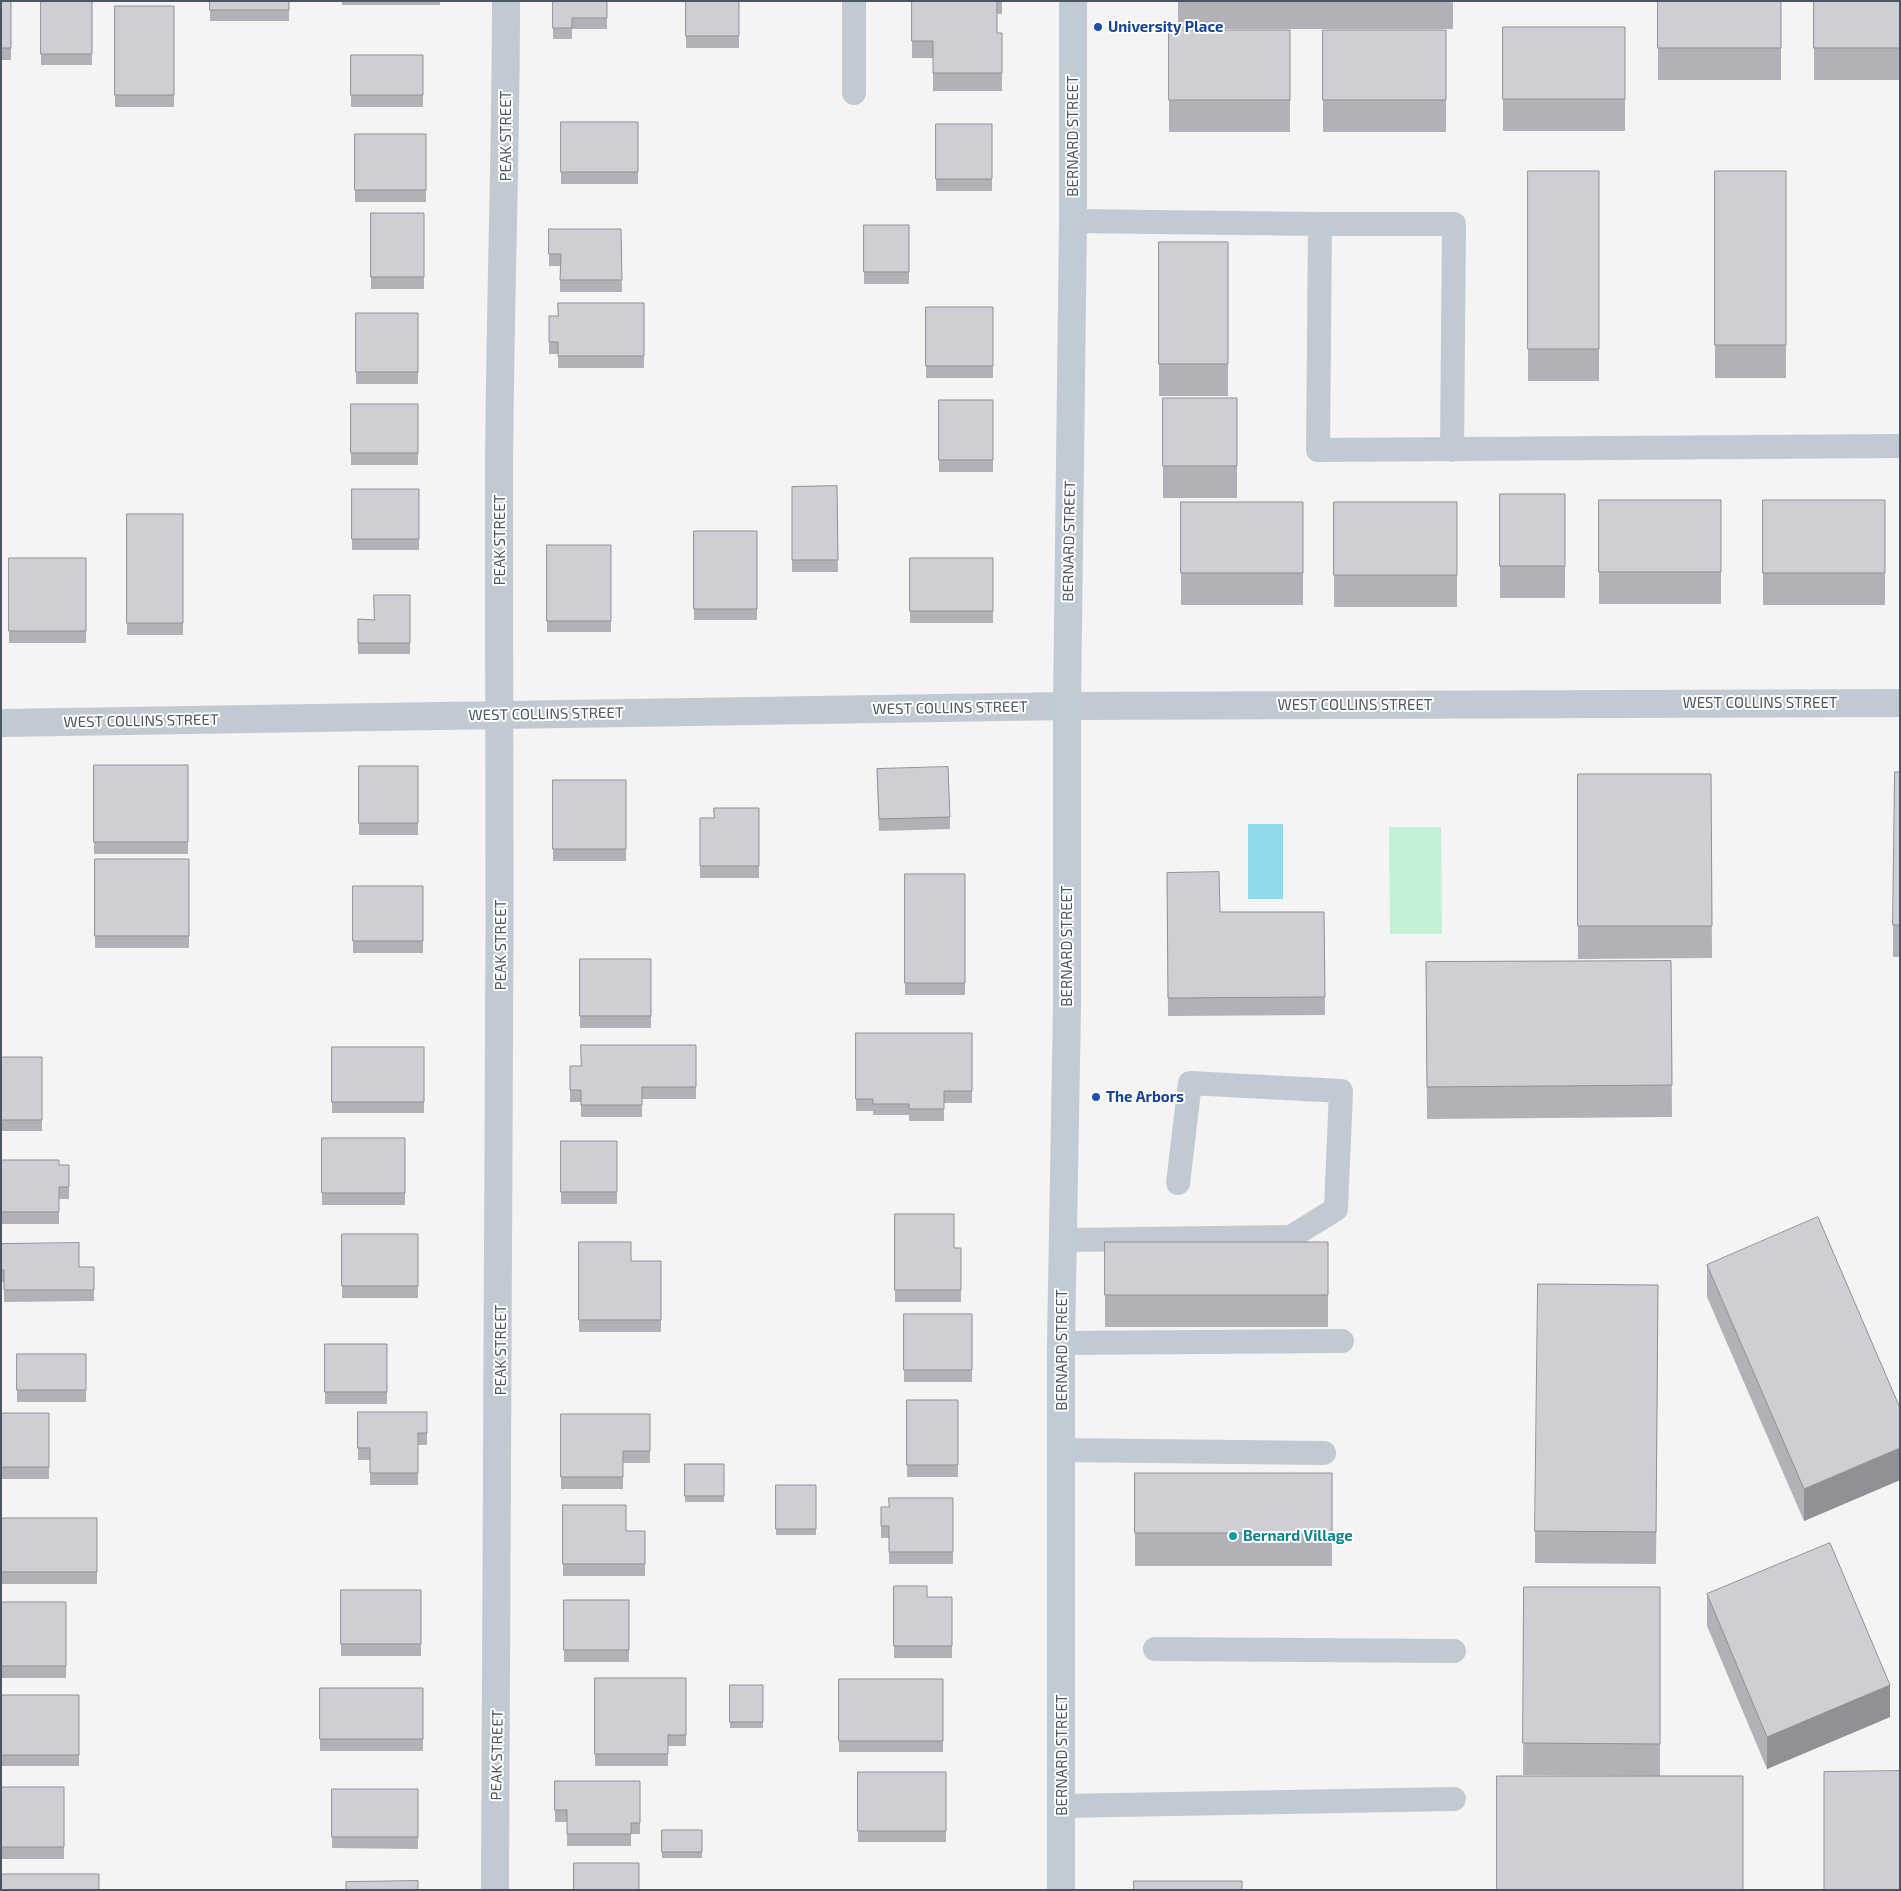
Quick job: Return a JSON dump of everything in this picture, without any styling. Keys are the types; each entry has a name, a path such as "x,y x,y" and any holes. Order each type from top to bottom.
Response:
{"street":[{"name":"PEAK STREET","path":"495,1890 500,1416 499,488 506,162 506,1"},
{"name":"BERNARD STREET","path":"1061,1890 1061,1344 1068,1006 1067,706 1073,221 1073,1"},
{"name":"WEST COLLINS STREET","path":"1,723 1067,706 1900,703"}],"lane":[{"path":"854,1 854,93"},
{"path":"1073,221 1454,224 1452,450"},
{"path":"1320,224 1318,450 1900,446"},
{"path":"1064,1240 1291,1237 1336,1209 1341,1091 1190,1083 1178,1183"},
{"path":"1061,1344 1342,1342"},
{"path":"1062,1450 1324,1453"},
{"path":"1155,1649 1454,1651"},
{"path":"1061,1806 1454,1799"}],"green space":[{"path":"1389,827 1441,827 1442,934 1390,934"}],"water":[{"path":"1248,824 1283,824 1283,899 1248,899"}],"building":[{"path":"1,1 11,1 11,48 1,48"},
{"path":"41,1 92,1 92,54 41,54"},
{"path":"210,1 289,1 289,10 210,10"},
{"path":"553,1 607,1 607,18 572,18 572,28 553,28"},
{"path":"686,1 739,1 739,36 686,36"},
{"path":"912,1 997,1 997,33 1002,33 1002,73 933,73 933,41 912,41"},
{"path":"1658,1 1781,1 1781,48 1658,48"},
{"path":"1814,1 1900,1 1900,48 1814,48"},
{"path":"115,6 174,6 174,95 115,95"},
{"path":"1503,27 1625,27 1625,99 1503,99"},
{"path":"1169,30 1290,30 1290,100 1169,100"},
{"path":"1323,30 1446,30 1446,100 1323,100"},
{"path":"351,55 423,55 423,95 351,95"},
{"path":"561,122 638,122 638,172 561,172"},
{"path":"936,124 992,124 992,179 936,179"},
{"path":"355,134 426,134 426,190 355,190"},
{"path":"1528,171 1599,171 1599,349 1528,349"},
{"path":"1715,171 1786,171 1786,345 1715,345"},
{"path":"371,213 424,213 424,277 371,277"},
{"path":"864,225 909,225 909,272 864,272"},
{"path":"549,229 621,229 622,280 560,280 561,254 549,254"},
{"path":"1159,242 1228,242 1228,364 1159,364"},
{"path":"558,303 644,303 644,356 558,356 558,342 549,342 549,316 558,316"},
{"path":"926,307 993,307 993,366 926,366"},
{"path":"356,313 418,313 418,372 356,372"},
{"path":"1163,398 1237,398 1237,466 1163,466"},
{"path":"939,400 993,400 993,460 939,460"},
{"path":"351,404 418,404 418,453 351,453"},
{"path":"837,486 838,560 792,560 792,487"},
{"path":"352,489 419,489 419,539 352,539"},
{"path":"1500,494 1565,494 1565,566 1500,566"},
{"path":"1599,500 1721,500 1721,572 1599,572"},
{"path":"1763,500 1885,500 1885,573 1763,573"},
{"path":"1181,502 1303,502 1303,573 1181,573"},
{"path":"1334,502 1457,502 1457,575 1334,575"},
{"path":"127,514 183,514 183,623 127,623"},
{"path":"694,531 757,531 757,609 694,609"},
{"path":"547,545 611,545 611,621 547,621"},
{"path":"9,558 86,558 86,631 9,631"},
{"path":"910,558 993,558 993,611 910,611"},
{"path":"374,595 410,595 410,643 358,643 358,619 374,620"},
{"path":"94,765 188,765 188,842 94,842"},
{"path":"359,766 418,766 418,823 359,823"},
{"path":"948,767 950,817 879,819 877,769"},
{"path":"1895,772 1900,772 1900,925 1893,925"},
{"path":"1578,774 1711,774 1712,926 1578,926"},
{"path":"553,780 626,780 626,849 553,849"},
{"path":"714,808 759,808 759,866 700,866 700,818 714,818"},
{"path":"95,859 189,859 189,936 95,936"},
{"path":"1219,872 1220,912 1324,912 1325,997 1168,998 1167,873"},
{"path":"905,874 965,874 965,983 905,983"},
{"path":"353,886 423,886 423,941 353,941"},
{"path":"580,959 651,959 651,1016 580,1016"},
{"path":"1671,961 1672,1085 1427,1087 1426,962"},
{"path":"856,1033 972,1033 972,1091 944,1091 944,1109 909,1109 909,1104 873,1104 873,1099 856,1099"},
{"path":"581,1045 696,1045 696,1087 642,1087 642,1105 581,1105 581,1090 570,1090 570,1066 581,1066"},
{"path":"332,1047 424,1047 424,1102 332,1102"},
{"path":"1,1057 42,1057 42,1120 1,1120"},
{"path":"322,1138 405,1138 405,1193 322,1193"},
{"path":"561,1141 617,1141 617,1192 561,1192"},
{"path":"1,1160 59,1160 59,1165 69,1165 69,1187 59,1187 59,1212 1,1212"},
{"path":"895,1214 954,1214 954,1248 961,1248 961,1290 895,1290"},
{"path":"1818,1217 1900,1408 1900,1448 1804,1489 1707,1265"},
{"path":"342,1234 418,1234 418,1286 342,1286"},
{"path":"579,1242 631,1242 631,1261 661,1261 661,1320 579,1320"},
{"path":"1105,1242 1328,1242 1328,1295 1105,1295"},
{"path":"79,1243 79,1267 94,1267 94,1290 4,1290 4,1270 1,1270 1,1244"},
{"path":"1538,1284 1658,1285 1656,1532 1535,1531"},
{"path":"904,1314 972,1314 972,1370 904,1370"},
{"path":"325,1344 387,1344 387,1392 325,1392"},
{"path":"17,1354 86,1354 86,1390 17,1390"},
{"path":"907,1400 958,1400 958,1465 907,1465"},
{"path":"358,1412 427,1412 427,1433 418,1433 418,1473 370,1473 370,1448 358,1448"},
{"path":"1,1413 49,1413 49,1467 1,1467"},
{"path":"561,1414 650,1414 650,1451 623,1451 623,1477 561,1477"},
{"path":"685,1464 724,1464 724,1496 685,1496"},
{"path":"1135,1473 1332,1473 1332,1533 1135,1533"},
{"path":"776,1485 816,1485 816,1529 776,1529"},
{"path":"889,1498 953,1498 953,1552 889,1552 889,1526 881,1526 881,1507 889,1507"},
{"path":"563,1505 626,1505 626,1531 645,1531 645,1564 563,1564"},
{"path":"1,1518 97,1518 97,1572 1,1572"},
{"path":"1830,1543 1890,1685 1767,1737 1707,1594"},
{"path":"894,1586 927,1586 927,1597 952,1597 952,1646 894,1646"},
{"path":"1524,1587 1660,1587 1660,1744 1523,1743"},
{"path":"341,1590 421,1590 421,1644 341,1644"},
{"path":"564,1600 629,1600 629,1650 564,1650"},
{"path":"1,1602 66,1602 66,1666 1,1666"},
{"path":"595,1678 686,1678 686,1735 668,1735 668,1754 595,1754"},
{"path":"839,1679 943,1679 943,1741 839,1741"},
{"path":"730,1685 763,1685 763,1722 730,1722"},
{"path":"320,1688 423,1688 423,1739 320,1739"},
{"path":"1,1695 79,1695 79,1755 1,1755"},
{"path":"1900,1771 1900,1890 1824,1890 1824,1772"},
{"path":"858,1772 946,1772 946,1831 858,1831"},
{"path":"1497,1776 1743,1776 1743,1890 1497,1890"},
{"path":"555,1781 640,1781 640,1823 631,1823 631,1834 567,1834 567,1810 555,1810"},
{"path":"1,1787 64,1787 64,1847 1,1847"},
{"path":"332,1789 418,1789 418,1837 332,1837"},
{"path":"662,1830 702,1830 702,1852 662,1852"},
{"path":"574,1863 639,1863 639,1890 574,1890"},
{"path":"1,1874 99,1874 99,1890 1,1890"},
{"path":"418,1881 418,1890 346,1890 346,1882"},
{"path":"1134,1881 1242,1881 1242,1890 1134,1890"}],"place":[{"name":"University Place","path":"1098,27"},
{"name":"The Arbors","path":"1096,1097"},
{"name":"Bernard Village","path":"1233,1536"}]}
